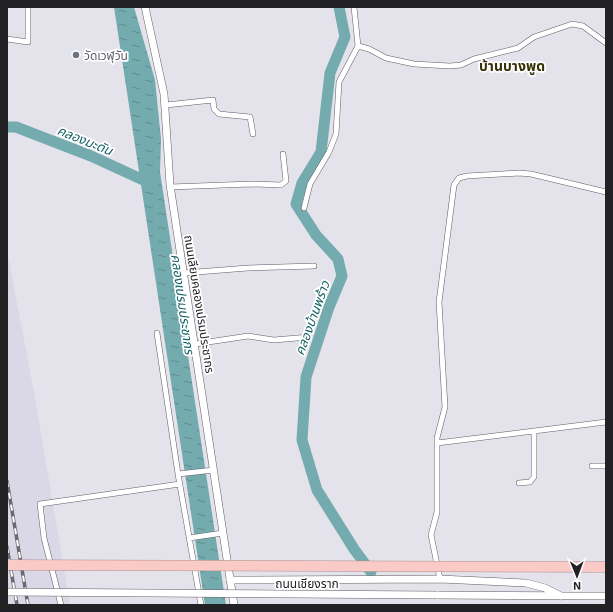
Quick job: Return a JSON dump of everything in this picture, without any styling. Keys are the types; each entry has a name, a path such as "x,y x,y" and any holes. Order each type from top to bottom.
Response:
{"highway":[{"path":"7,565 606,567"}],"main road":[{"name":"ถนนเลียบคลองเปรมประชากร","path":"145,7 166,105 170,187 195,344 219,533 234,605"},
{"path":"230,580 440,579 526,583 545,588 561,596"},
{"name":"ถนนเชียงราก","path":"7,592 606,596"}],"street":[{"path":"7,39 28,42 28,7"},
{"path":"304,208 310,184 329,152 336,134 339,82 358,46 354,7"},
{"path":"358,46 369,49 386,58 414,64 450,66 461,65 474,59 518,48 534,37 572,24 583,26 606,43"},
{"path":"166,105 213,100 214,109 219,114 250,117 253,134"},
{"path":"170,187 251,184 281,185 286,181 283,154"},
{"path":"440,579 431,535 437,506 437,443 445,406 439,302 452,190 456,181 467,176 521,173 606,192"},
{"path":"184,273 248,268 314,266"},
{"path":"157,334 180,473 180,484 191,538 201,605"},
{"path":"195,344 248,336 274,340 309,337"},
{"path":"437,443 606,422"},
{"path":"519,483 530,482 534,477 534,432"},
{"path":"592,466 606,466"},
{"path":"180,473 211,470"},
{"path":"61,605 44,538 40,504 180,484"},
{"path":"191,538 219,533"}],"shaded area":[{"path":"7,251 35,398 70,605 7,605"}],"water":[{"name":"คลองเปรมประชากร","path":"114,7 134,7 155,80 161,139 160,172 226,605 205,605"}],"waterway":[{"name":"คลองบ้านพร้าว","path":"339,7 345,37 330,73 321,152 302,183 296,204 316,235 338,259 342,276 329,307 306,377 302,440 317,490 354,549 371,572"},
{"name":"คลองมะดัน","path":"7,127 16,127 91,156 152,184"}],"railway":[{"path":"7,481 28,605"},
{"path":"7,547 17,605"}],"place":[{"name":"วัดเวฬุวัน","path":"76,55"}],"district":[{"name":"บ้านบางพูด","path":"512,65"}]}
